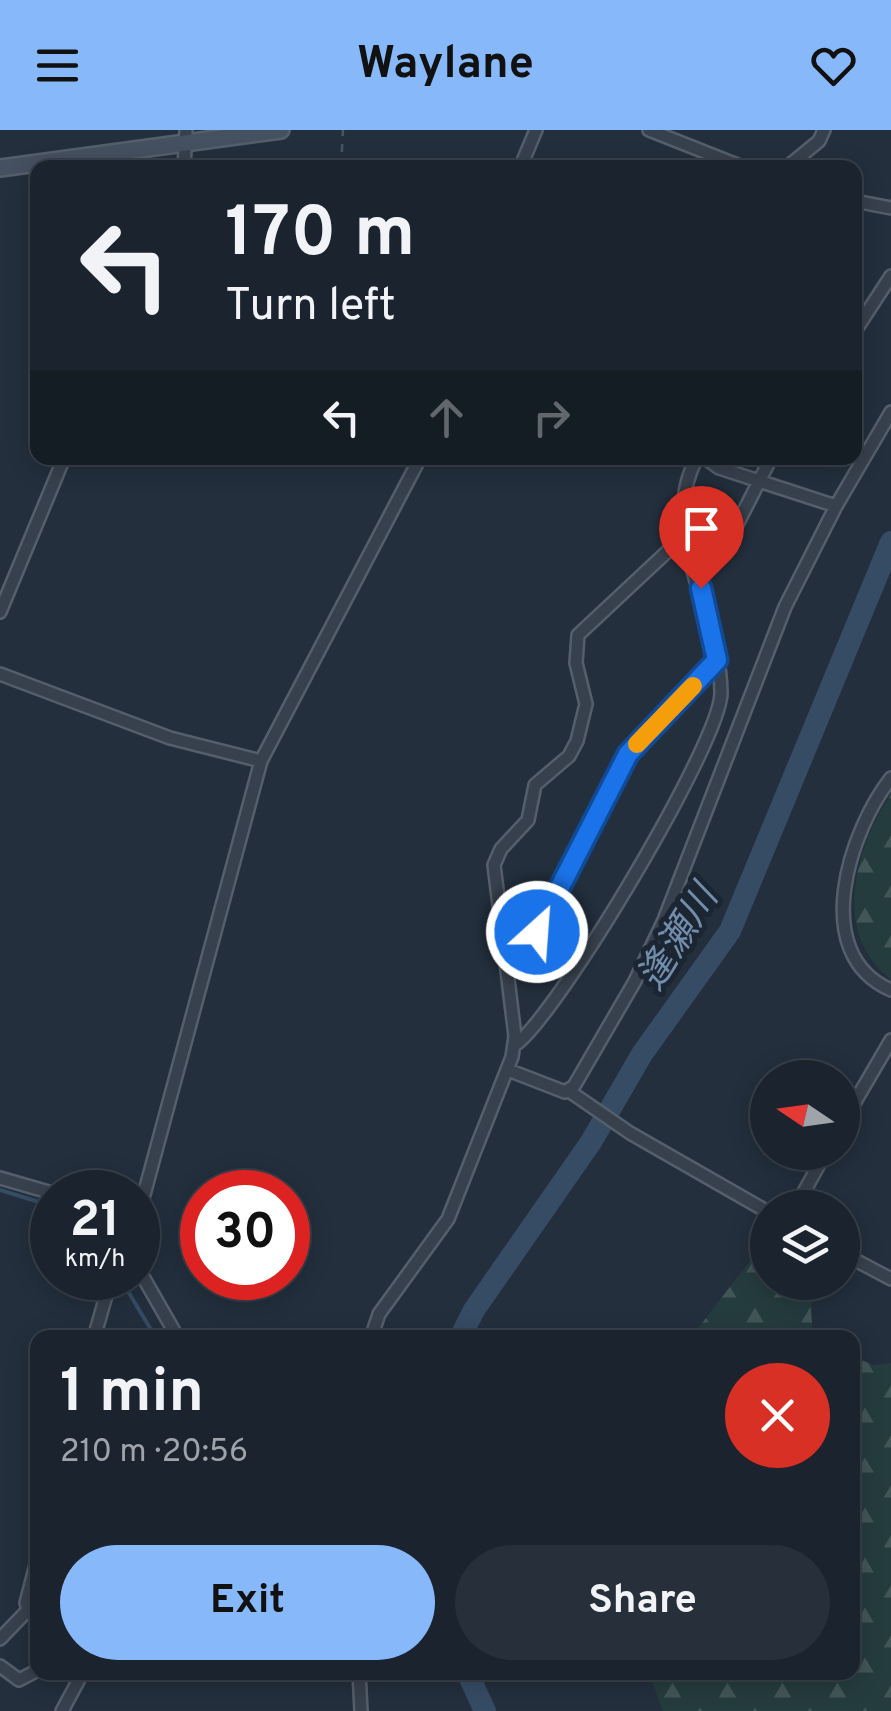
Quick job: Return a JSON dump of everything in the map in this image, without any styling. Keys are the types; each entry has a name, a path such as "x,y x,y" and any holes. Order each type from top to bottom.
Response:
{"street":[{"path":"48,160 186,137 281,130"},
{"path":"523,160 536,130"},
{"path":"648,130 712,160"},
{"path":"791,160 819,141 824,130"},
{"path":"0,168 30,163"},
{"path":"862,202 891,208"},
{"path":"862,320 891,276"},
{"path":"862,462 891,412"},
{"path":"0,612 61,465"},
{"path":"151,1170 262,761 416,465"},
{"path":"514,1045 569,984 705,746 720,707 717,660 696,568 684,535 682,492 694,465"},
{"path":"715,465 836,506"},
{"path":"696,568 720,558 768,465"},
{"path":"574,1094 636,982 786,607 860,465"},
{"path":"374,1330 379,1314 448,1218 508,1070 514,1045 495,860 528,820 535,786 570,756 577,741 586,704 576,663 578,634 684,535"},
{"path":"504,956 537,932 628,754 717,660"},
{"path":"0,674 170,738 262,761"},
{"path":"705,746 730,754"},
{"path":"891,778 867,813 844,900 844,924 858,962 891,990"},
{"path":"860,1093 891,1040"},
{"path":"508,1070 554,1090 574,1094 618,1126 750,1202"},
{"path":"0,1178 30,1187"},
{"path":"860,1263 891,1279"},
{"path":"96,1330 105,1300"},
{"path":"156,1300 173,1330"},
{"path":"0,1639 30,1616"},
{"path":"0,1666 18,1680 30,1674"},
{"path":"62,1711 79,1680"},
{"path":"359,1680 361,1711"}],"path":[{"path":"342,160 344,130"}],"green space":[{"path":"891,794 891,979 872,960 860,939 855,890 868,839"},
{"path":"750,1261 750,1300 812,1300 812,1330 697,1330"},
{"path":"860,1359 873,1365 891,1363 891,1711 663,1711 652,1680 860,1680"}],"waterway":[{"name":"逢瀬川","path":"464,1330 591,1142 642,1054 730,931 891,542"},
{"path":"0,1190 30,1199"},
{"path":"133,1300 151,1330"},
{"name":"逢瀬川","path":"471,1680 485,1711"}],"slow traffic":[{"path":"637,744 693,686"}],"route":[{"path":"537,932 628,754 717,660 701,588"}]}
